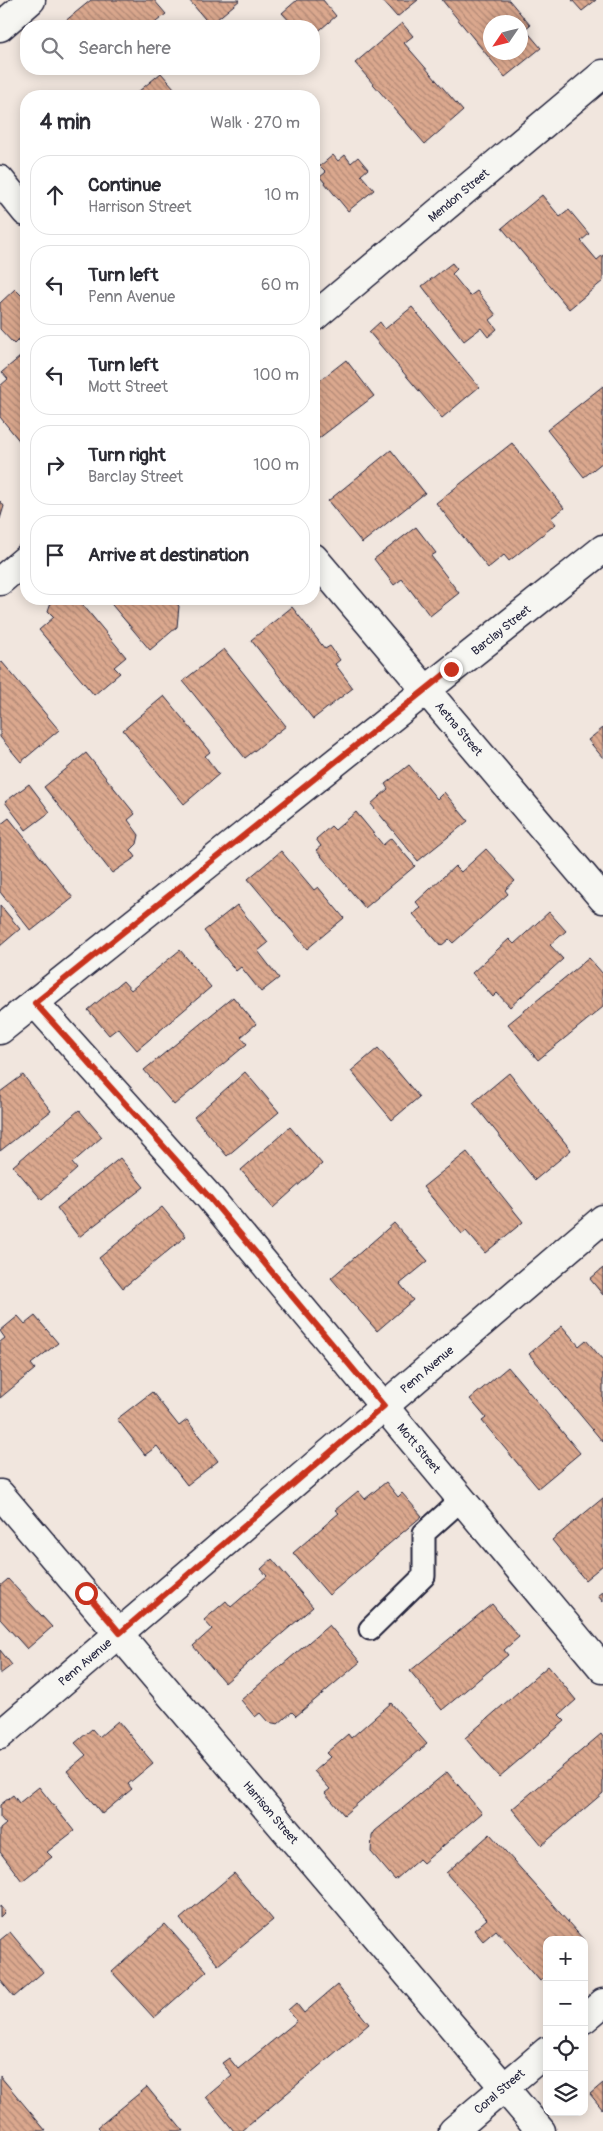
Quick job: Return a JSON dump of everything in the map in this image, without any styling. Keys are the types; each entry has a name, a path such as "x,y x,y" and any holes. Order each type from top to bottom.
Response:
{"street":[{"path":"0,27 31,0"},
{"name":"Mendon Street","path":"320,313 603,74"},
{"path":"0,180 20,205"},
{"name":"Barclay Street","path":"0,1030 603,548"},
{"path":"0,582 20,565"},
{"name":"Aetna Street","path":"320,565 603,899"},
{"name":"Mott Street","path":"35,1003 210,1198 603,1669"},
{"name":"Penn Avenue","path":"0,1735 603,1219"},
{"name":"Harrison Street","path":"0,1494 120,1633 540,2131"},
{"path":"588,2016 603,2003"},
{"name":"Coral Street","path":"453,2131 543,2054"}],"lane":[{"path":"370,1629 424,1576 424,1533 462,1499"}],"building":[{"path":"91,0 154,0 166,14 158,20 66,20"},
{"path":"189,0 240,0 216,20 206,20"},
{"path":"297,0 323,0 336,16 320,30 320,20 288,20 282,13"},
{"path":"382,0 418,0 397,17"},
{"path":"442,0 509,0 522,15 483,15 483,50"},
{"path":"572,0 596,0 582,11"},
{"path":"402,23 413,36 404,43 463,111 425,144 355,63"},
{"path":"528,33 541,48 528,58"},
{"path":"491,60 526,60 505,77"},
{"path":"159,75 163,75 176,90 140,90"},
{"path":"333,155 338,161 345,155 351,163 358,157 368,169 361,175 374,190 348,211 320,177 326,172 320,166"},
{"path":"542,195 560,217 569,210 589,234 581,241 597,260 603,255 603,281 569,309 502,228"},
{"path":"452,263 457,269 452,274 470,296 477,291 496,315 490,320 497,329 488,337 481,328 464,341 422,286"},
{"path":"15,289 20,294 20,338 14,344 0,329 0,303"},
{"path":"412,307 479,387 442,418 369,332 380,322 385,329"},
{"path":"20,357 20,442 0,417 0,386 8,379 2,372"},
{"path":"346,360 374,396 320,437 320,380"},
{"path":"603,386 603,462 584,477 547,430"},
{"path":"512,443 564,508 551,518 556,524 509,561 504,555 488,568 436,503"},
{"path":"391,450 425,493 362,543 328,501"},
{"path":"0,501 4,506 0,519"},
{"path":"416,527 436,553 431,556 459,593 430,616 402,579 394,585 374,559"},
{"path":"50,605 83,605 126,657 114,667 120,673 94,695 39,630 54,617 48,611"},
{"path":"112,605 179,606 177,627 150,650"},
{"path":"292,607 325,649 330,646 340,660 335,664 353,688 313,719 251,640"},
{"path":"224,649 286,726 245,758 183,681"},
{"path":"2,662 59,730 21,762 0,737 0,664"},
{"path":"164,696 210,752 205,756 219,774 184,804 123,730"},
{"path":"603,728 603,758 588,740"},
{"path":"86,753 135,814 128,820 139,835 137,844 131,850 136,857 112,873 44,787"},
{"path":"409,765 437,799 444,792 468,821 418,861 371,804 388,789 385,784"},
{"path":"29,784 50,812 26,830 5,802"},
{"path":"356,812 383,845 391,838 415,866 365,908 316,850 321,846 316,839 331,826 335,830"},
{"path":"9,818 73,898 31,931 0,892 0,825"},
{"path":"486,849 515,881 505,890 508,894 453,943 449,939 441,946 413,914 421,908 416,902 455,866 461,872"},
{"path":"281,851 314,890 318,887 344,918 307,949 248,879"},
{"path":"0,905 20,929 0,946"},
{"path":"237,905 268,943 258,951 279,978 261,992 241,967 236,971 204,931"},
{"path":"549,912 566,931 550,945 563,959 510,1007 497,993 493,997 472,973 509,939 514,944"},
{"path":"180,950 211,987 137,1050 118,1028 109,1035 88,1010 123,981 131,990"},
{"path":"589,958 603,974 603,1007 538,1060 508,1024"},
{"path":"233,997 256,1024 241,1037 247,1044 174,1105 144,1070"},
{"path":"378,1048 419,1097 392,1120 351,1071"},
{"path":"245,1072 279,1112 227,1156 194,1117"},
{"path":"509,1073 571,1150 535,1180 473,1103"},
{"path":"23,1075 51,1111 0,1151 0,1092"},
{"path":"79,1110 102,1137 72,1163 77,1169 42,1200 13,1166"},
{"path":"290,1127 322,1164 273,1208 241,1170"},
{"path":"467,1152 523,1222 485,1253 466,1231 462,1234 423,1187"},
{"path":"120,1158 144,1187 79,1237 57,1208"},
{"path":"162,1207 186,1236 123,1288 99,1258"},
{"path":"394,1223 428,1261 400,1284 413,1300 377,1331 331,1278"},
{"path":"603,1268 603,1295 590,1279"},
{"path":"18,1316 25,1324 35,1316 58,1343 31,1364 35,1369 0,1398 0,1342 5,1338 0,1331"},
{"path":"562,1326 579,1346 586,1340 603,1360 603,1442 529,1354"},
{"path":"508,1367 580,1453 538,1488 482,1421 486,1418 470,1399"},
{"path":"152,1392 179,1426 187,1420 218,1461 187,1485 157,1446 145,1455 117,1419"},
{"path":"386,1482 398,1497 402,1493 422,1516 329,1595 293,1553 339,1513 335,1510 358,1491 365,1499"},
{"path":"603,1498 603,1565 585,1580 552,1540"},
{"path":"272,1559 313,1607 225,1683 193,1646 212,1629 204,1620 226,1601 231,1607 267,1576 261,1569"},
{"path":"8,1579 52,1627 27,1649 0,1619 0,1586"},
{"path":"603,1592 603,1602 598,1596"},
{"path":"492,1604 519,1637 504,1650 508,1655 442,1710 410,1671"},
{"path":"329,1625 360,1662 296,1716 292,1712 278,1724 268,1722 260,1713 255,1717 241,1700"},
{"path":"0,1650 12,1665 0,1674"},
{"path":"548,1666 576,1700 559,1715 565,1721 499,1777 465,1738"},
{"path":"391,1703 427,1744 344,1815 325,1793 330,1789 314,1771 330,1757 326,1753 348,1734 351,1738"},
{"path":"118,1721 153,1763 128,1784 132,1789 102,1814 67,1771 86,1755 75,1743 92,1729 99,1737"},
{"path":"601,1734 603,1737 603,1793 542,1845 512,1809"},
{"path":"447,1772 482,1813 423,1863 419,1859 395,1880 371,1852 372,1836 375,1831"},
{"path":"39,1787 74,1831 47,1852 52,1857 22,1881 0,1852 0,1829 6,1824 0,1817 0,1805 13,1795 19,1803"},
{"path":"490,1834 580,1936 543,1936 543,1979 540,1981 496,1930 483,1941 474,1930 487,1919 446,1873"},
{"path":"234,1873 273,1920 218,1965 180,1919"},
{"path":"0,1906 5,1912 0,1917"},
{"path":"165,1924 207,1971 154,2018 112,1972"},
{"path":"10,1932 43,1972 14,1997 0,1980 0,1940"},
{"path":"337,1985 369,2024 242,2131 234,2131 206,2097 232,2075 222,2063 229,2058 238,2069 297,2021 288,2010 296,2003 304,2013"},
{"path":"0,2076 46,2131 0,2131"},
{"path":"603,2083 603,2110 590,2094"},
{"path":"147,2087 183,2131 102,2131 98,2127"}],"route":[{"path":"86,1593 120,1633 384,1406 210,1198 35,1003 451,669"}]}
